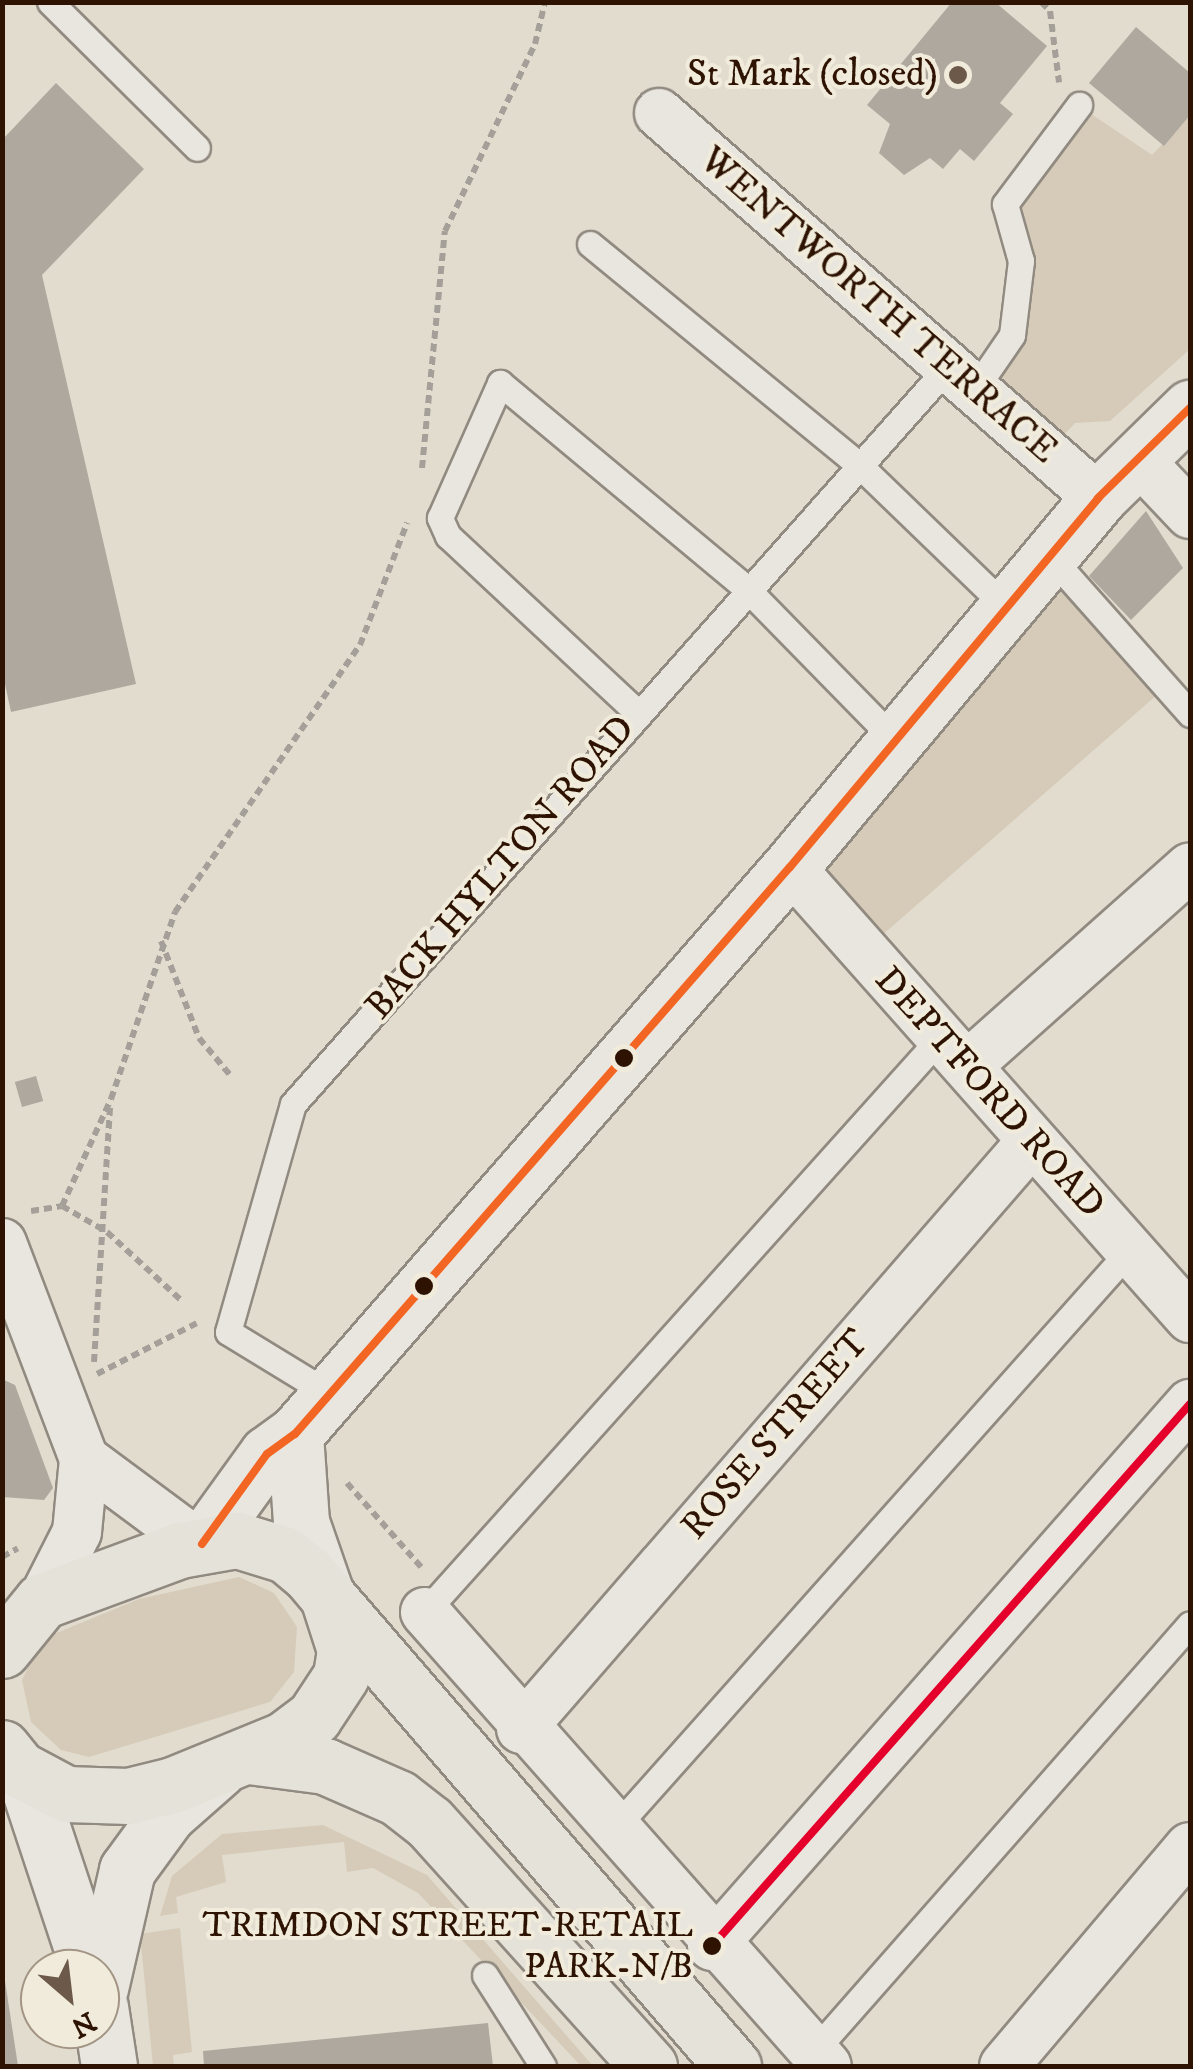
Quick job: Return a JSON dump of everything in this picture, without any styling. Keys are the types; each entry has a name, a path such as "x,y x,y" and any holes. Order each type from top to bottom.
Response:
{"highway":[{"path":"2,1650 27,1605 201,1544 262,1544 286,1555 327,1596 733,2066"},
{"path":"12,1762 93,1799 234,1762 314,1717 340,1676 342,1637 327,1596"},
{"path":"234,1762 325,1766 414,1810 493,1884 649,2066"}],"street":[{"name":"WENTWORTH TERRACE","path":"659,113 1098,498"},
{"path":"84,1458 201,1544 244,1482 312,1414 790,867 1098,498 1190,408"},
{"path":"1137,458 1190,514"},
{"name":"DEPTFORD ROAD","path":"790,867 1190,1318"},
{"path":"954,1051 1190,867"},
{"name":"ROSE STREET","path":"521,1729 1032,1142"},
{"path":"10,1228 84,1458 77,1532 27,1605"},
{"path":"712,1946 1190,1404"},
{"path":"312,1414 302,1522 327,1596"},
{"path":"425,1612 521,1729 712,1946 769,1993 821,2058"},
{"path":"12,1762 82,1949"},
{"path":"109,1949 127,1870 168,1814 234,1762"},
{"path":"1004,2066 1190,1847"}],"lane":[{"path":"50,2 196,148"},
{"name":"BACK HYLTON ROAD","path":"312,1414 228,1332 293,1104 745,587 858,464 1012,336 1021,261 1005,204 1078,105"},
{"path":"590,244 858,464 1006,606"},
{"path":"638,713 448,536 440,518 500,382 745,587 896,742"},
{"path":"1049,555 1190,714"},
{"path":"425,1612 954,1051"},
{"path":"613,1830 1130,1251"},
{"path":"821,2058 1190,1624"},
{"path":"485,1974 543,2066"}],"path":[{"path":"421,472 445,230 535,44 546,2"},
{"path":"1041,2 1050,12 1059,84 1078,105"},
{"path":"10,1228 62,1206 110,1099 161,941 360,646 411,508"},
{"path":"161,941 198,1038 230,1076"},
{"path":"110,1099 107,1232 96,1360 86,1379 206,1317"},
{"path":"62,1206 107,1232 181,1300"}],"shaded area":[{"path":"1078,105 1152,155 1190,115 1190,349 1110,421 1075,423 1046,454 973,392 1012,335 1021,261 1005,204"},
{"path":"1049,555 1166,687 864,951 790,867"},
{"path":"239,1577 274,1593 297,1627 294,1672 270,1702 89,1757 61,1750 31,1722 22,1680 42,1639 139,1599"},
{"path":"323,1825 427,1875 593,2066 581,2066 418,1893 373,1868 347,1872 344,1842 222,1855 226,1882 176,1897 178,1913 160,1916 172,1876 222,1834"},
{"path":"180,1928 192,2052 173,2055 174,2066 153,2066 140,1934"}],"building":[{"name":"St Mark (closed)","path":"952,2 995,2 1047,46 1000,103 1013,114 974,161 960,149 943,169 930,158 904,175 879,153 890,124 867,105"},
{"path":"1136,27 1190,73 1190,115 1164,146 1089,83"},
{"path":"56,83 144,169 42,275 136,684 11,712 2,670 2,140"},
{"path":"1146,511 1183,568 1131,620 1089,576"},
{"path":"36,1076 43,1101 22,1107 15,1082"},
{"path":"2,1379 15,1385 53,1488 44,1500 2,1497"},
{"path":"5,1981 18,2066 2,2066"},
{"path":"488,2023 493,2066 204,2066 203,2051"}],"transit line":[{"path":"202,1544 267,1454 295,1434 790,867 1098,498 1190,408"},
{"path":"712,1946 1190,1404"}],"place":[{"name":"St Mark (closed)","path":"958,75"},
{"name":"TRIMDON STREET-RETAIL PARK-N/B","path":"712,1946"}]}
